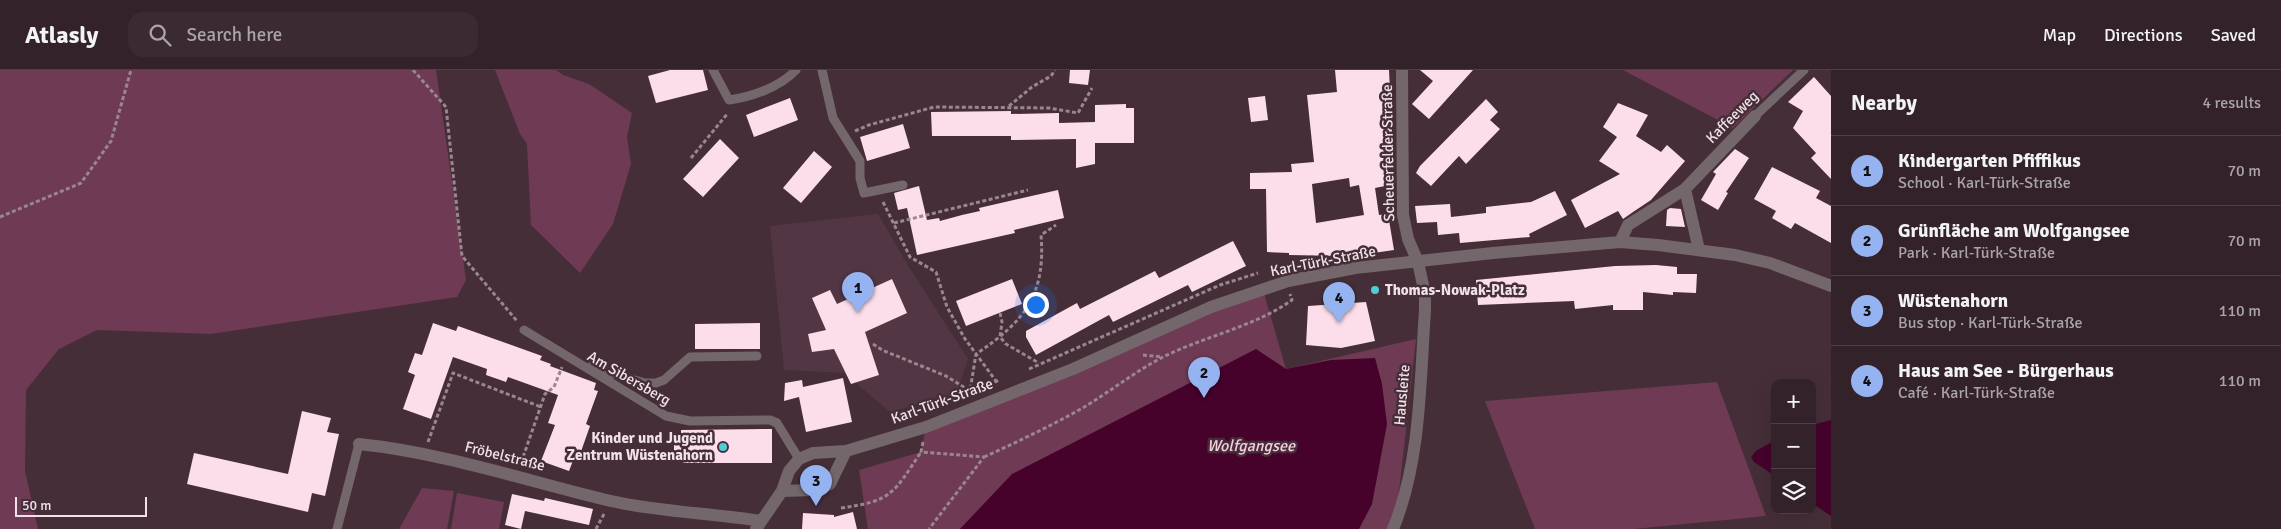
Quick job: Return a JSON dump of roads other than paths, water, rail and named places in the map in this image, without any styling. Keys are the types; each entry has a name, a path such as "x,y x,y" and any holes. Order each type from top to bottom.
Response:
{"street":[{"name":"Scheuerfelder Straße","path":"1402,70 1404,215 1408,239 1418,262"},
{"name":"Kaffeeweg","path":"1620,242 1628,225 1685,189 1755,116"},
{"path":"1685,189 1699,250"},
{"name":"Karl-Türk-Straße","path":"799,460 813,453 846,451 926,427 1073,369 1211,307 1288,282 1355,268 1502,252 1620,242 1699,250 1770,263 1831,286"},
{"name":"Hausleite","path":"1393,529 1400,512 1409,473 1416,428 1425,310 1425,294 1418,262"},
{"name":"Fröbelstraße","path":"359,444 392,448 470,463 611,501 648,508 716,513 759,525"},
{"path":"782,491 813,490 830,484 846,451"},
{"path":"759,525 782,491 789,471 799,460"}],"lane":[{"path":"713,70 729,100 747,98 789,77 796,70"},
{"path":"822,70 833,118 860,161 860,178 864,193 903,185"},
{"name":"Kaffeeweg","path":"1755,116 1804,70"},
{"name":"Am Sibersberg","path":"524,330 666,416 690,421 770,420 777,423 799,460"},
{"path":"576,363 645,383 664,380 690,357 757,356"},
{"path":"337,529 359,444"}],"water":[{"name":"Wolfgangsee","path":"1256,349 1286,369 1331,360 1375,358 1382,384 1387,424 1372,504 1359,529 960,529 1012,474"},
{"path":"1831,420 1831,516 1816,506 1816,424"},
{"path":"1771,442 1771,473 1754,462 1751,457 1756,451"}],"place":[{"name":"Thomas-Nowak-Platz","path":"1375,290"},
{"name":"Kindergarten Pfiffikus","path":"858,313"},
{"name":"Haus am See - Bürgerhaus","path":"1339,323"},
{"name":"Grünfläche am Wolfgangsee","path":"1204,398"},
{"name":"Kinder und Jugend Zentrum Wüstenahorn","path":"723,447"},
{"name":"Wüstenahorn","path":"816,506"}]}
